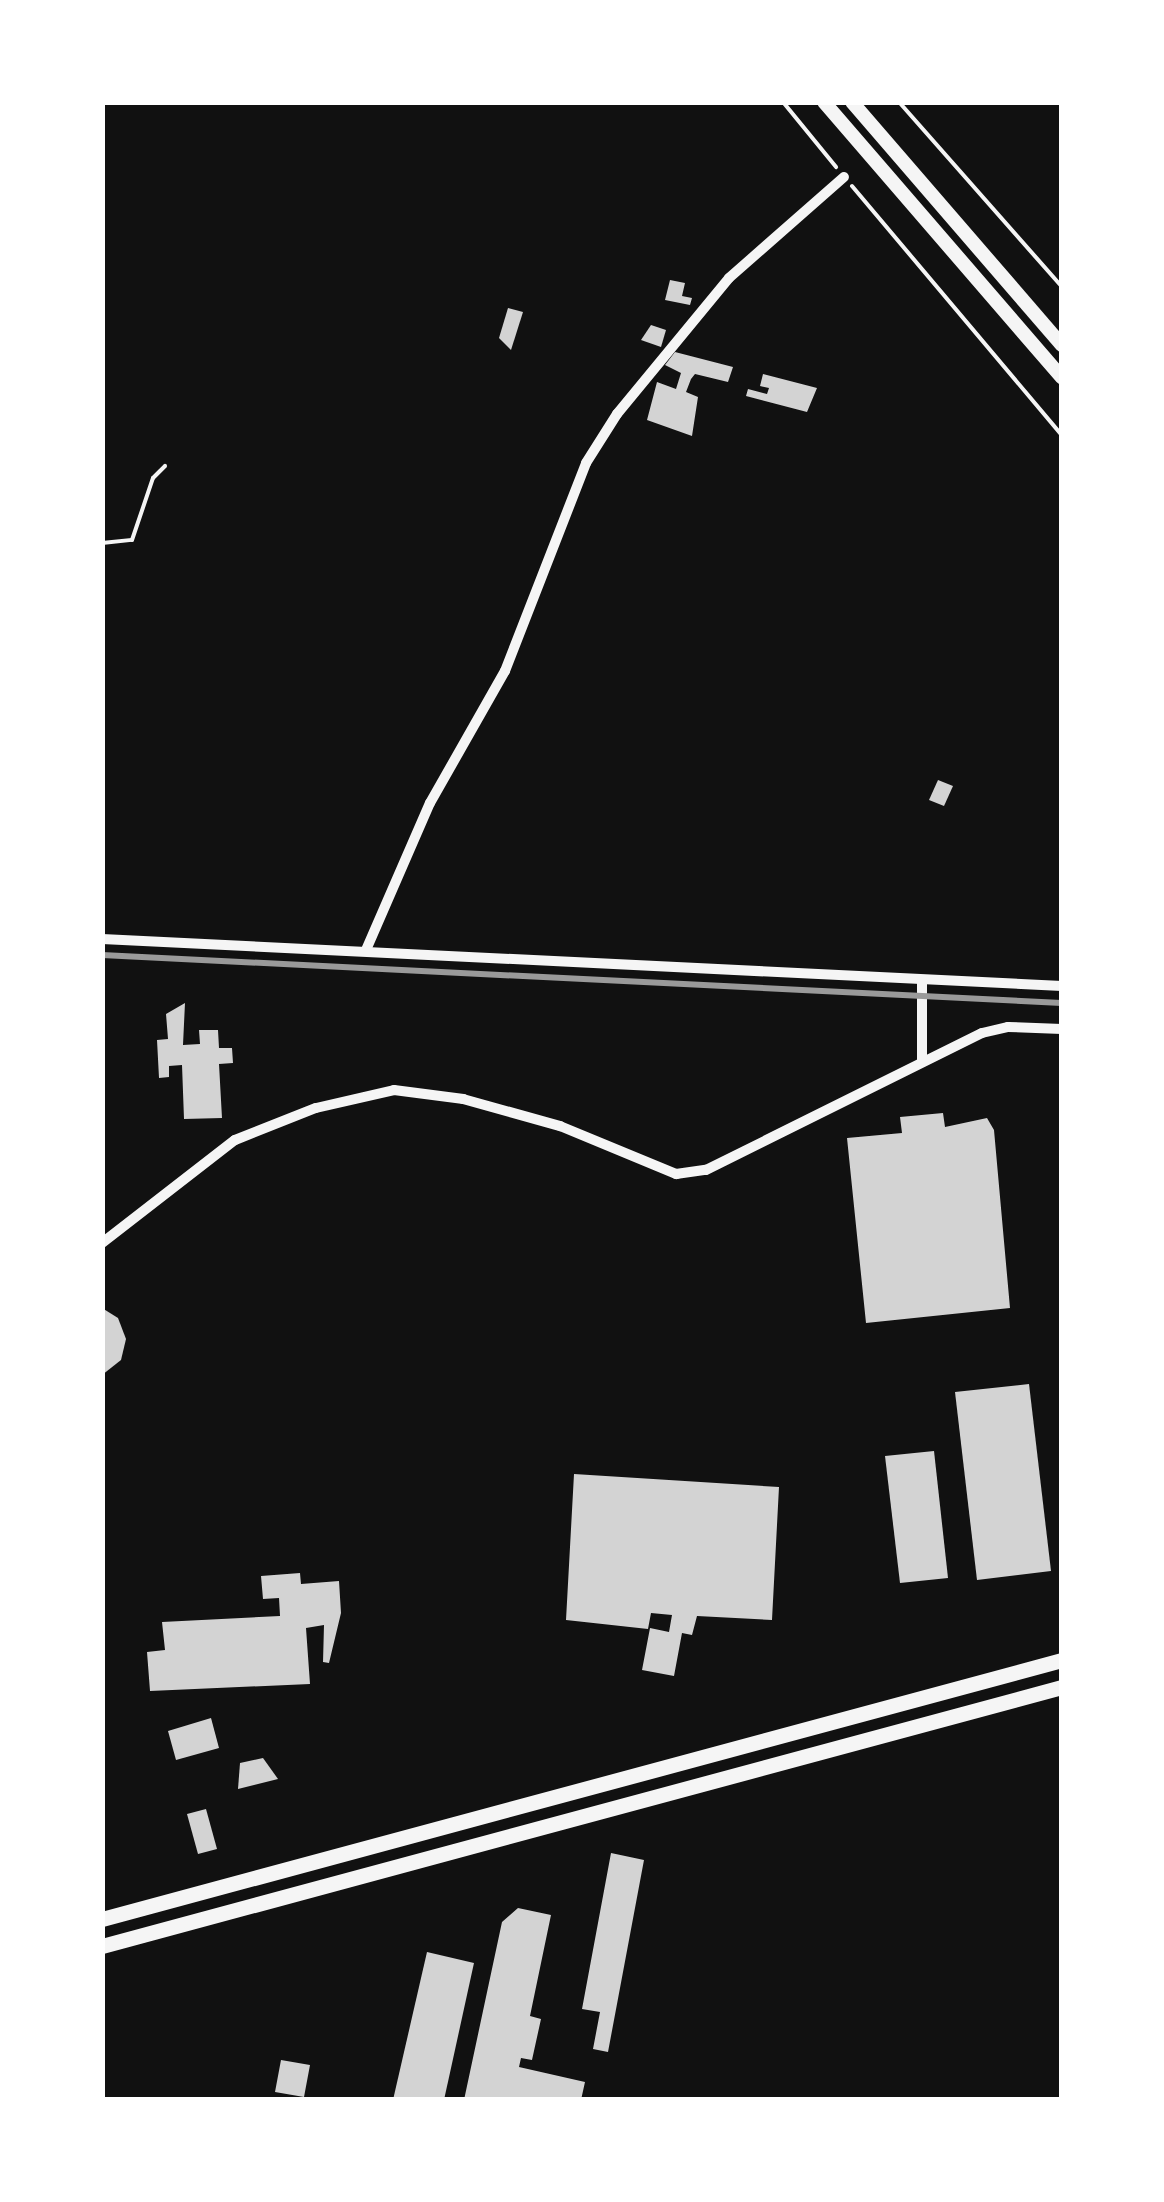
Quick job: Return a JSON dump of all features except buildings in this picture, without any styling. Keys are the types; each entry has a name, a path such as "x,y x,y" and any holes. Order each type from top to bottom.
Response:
{"main road":[{"path":"824,102 1062,378"},
{"path":"852,102 1062,345"},
{"path":"102,1919 1062,1660"},
{"path":"102,1946 1062,1686"}],"street":[{"path":"366,950 430,803 505,671 596,446 729,278 844,176"},
{"path":"102,939 1062,986"},
{"path":"922,980 922,1062"},
{"path":"102,1243 234,1140 355,1099 394,1090 463,1099 560,1126 676,1174 706,1170 922,1062 1008,1026 1062,1029"}],"path":[{"path":"783,102 1062,434"},
{"path":"899,102 1062,287"},
{"path":"906,110 908,102"},
{"path":"102,543 132,540 153,478 165,466"}],"railway":[{"path":"102,955 1062,1003"}]}
